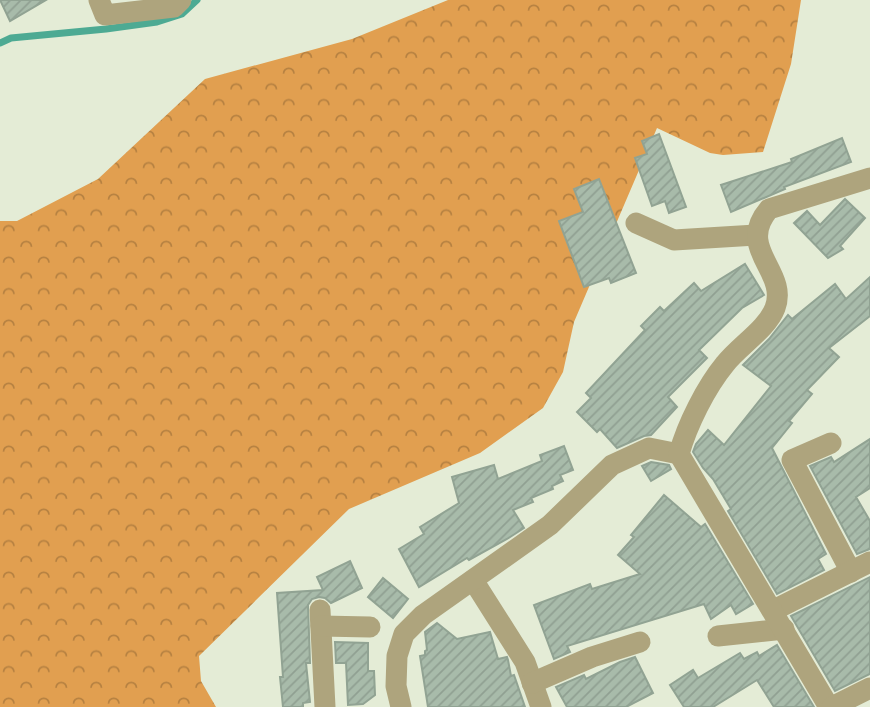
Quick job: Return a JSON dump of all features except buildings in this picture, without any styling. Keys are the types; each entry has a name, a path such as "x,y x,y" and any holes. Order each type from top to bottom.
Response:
{"street":[{"path":"99,0 105,15 174,7 181,0"},
{"path":"679,454 691,421 724,364 757,332 775,308 777,291 756,235 760,220 769,209 870,178"},
{"path":"636,223 674,240 756,235"},
{"path":"718,636 779,620 861,567 792,460 831,443"},
{"path":"397,706 397,656 404,634 439,601 550,525 612,465 649,448 679,454 831,707 870,688"},
{"path":"473,580 525,662 541,707"},
{"path":"325,707 321,618 370,627"},
{"path":"532,683 592,657 640,642"}],"green space":[{"path":"448,0 801,0 791,64 763,152 723,155 710,153 657,128 574,322 563,372 543,408 480,453 349,509 199,656 201,681 216,707 0,707 0,221 17,221 98,179 205,79 352,39"}],"waterway":[{"path":"0,43 11,38 157,22 182,14 197,0"}]}
